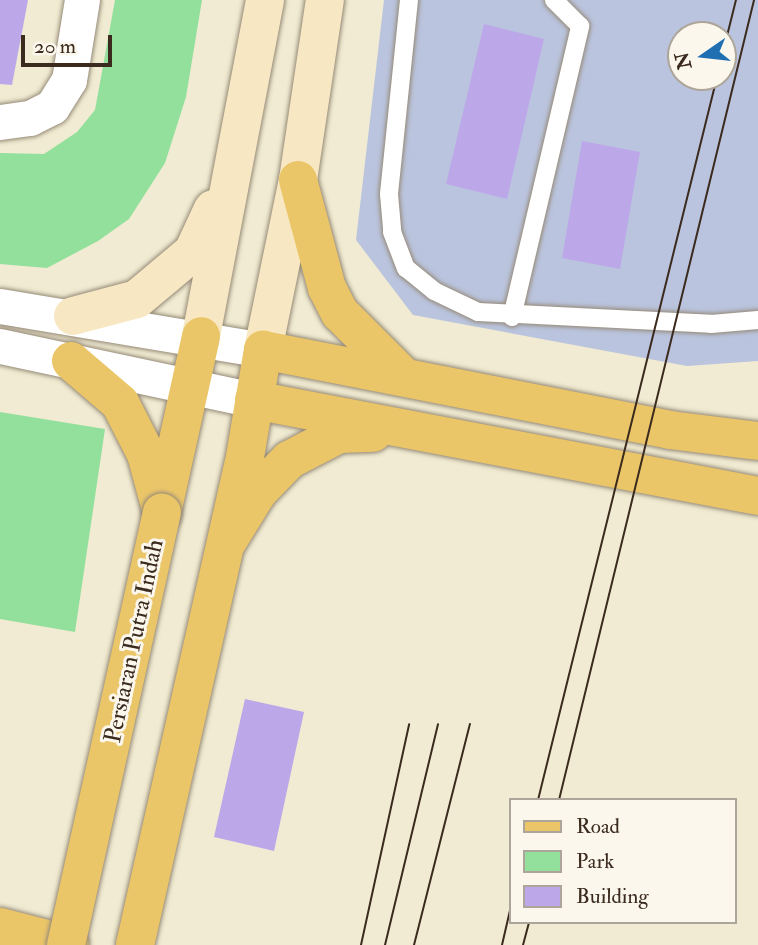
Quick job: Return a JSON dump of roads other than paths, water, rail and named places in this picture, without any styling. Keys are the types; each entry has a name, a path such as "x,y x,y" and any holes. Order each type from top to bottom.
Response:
{"main road":[{"path":"201,337 239,154 265,0"},
{"path":"135,945 244,463 263,350 298,180 325,0"},
{"path":"73,316 137,299 193,251 239,154"},
{"path":"298,180 327,288 340,313 403,376"},
{"name":"Persiaran Putra Indah","path":"68,945 201,337"},
{"path":"263,350 670,430 758,441"},
{"path":"71,361 120,403 146,454 162,513"},
{"path":"254,400 407,432 758,496"},
{"path":"226,544 273,475 314,444 339,434 407,432"},
{"path":"0,928 68,945"}],"street":[{"path":"0,122 30,118 52,107 69,80 82,0"},
{"path":"0,306 201,337 263,350"},
{"path":"0,346 254,400"}],"lane":[{"path":"409,0 391,141 392,232 406,268 434,291 478,313 512,317 711,324 758,320"},
{"path":"512,317 580,26 554,0"}],"tram line":[{"path":"731,21 736,0"},
{"path":"559,798 754,0"},
{"path":"538,798 714,91"},
{"path":"361,945 409,724"},
{"path":"385,945 438,724"},
{"path":"414,945 470,724"},
{"path":"502,945 510,911"},
{"path":"523,945 528,924"}]}
